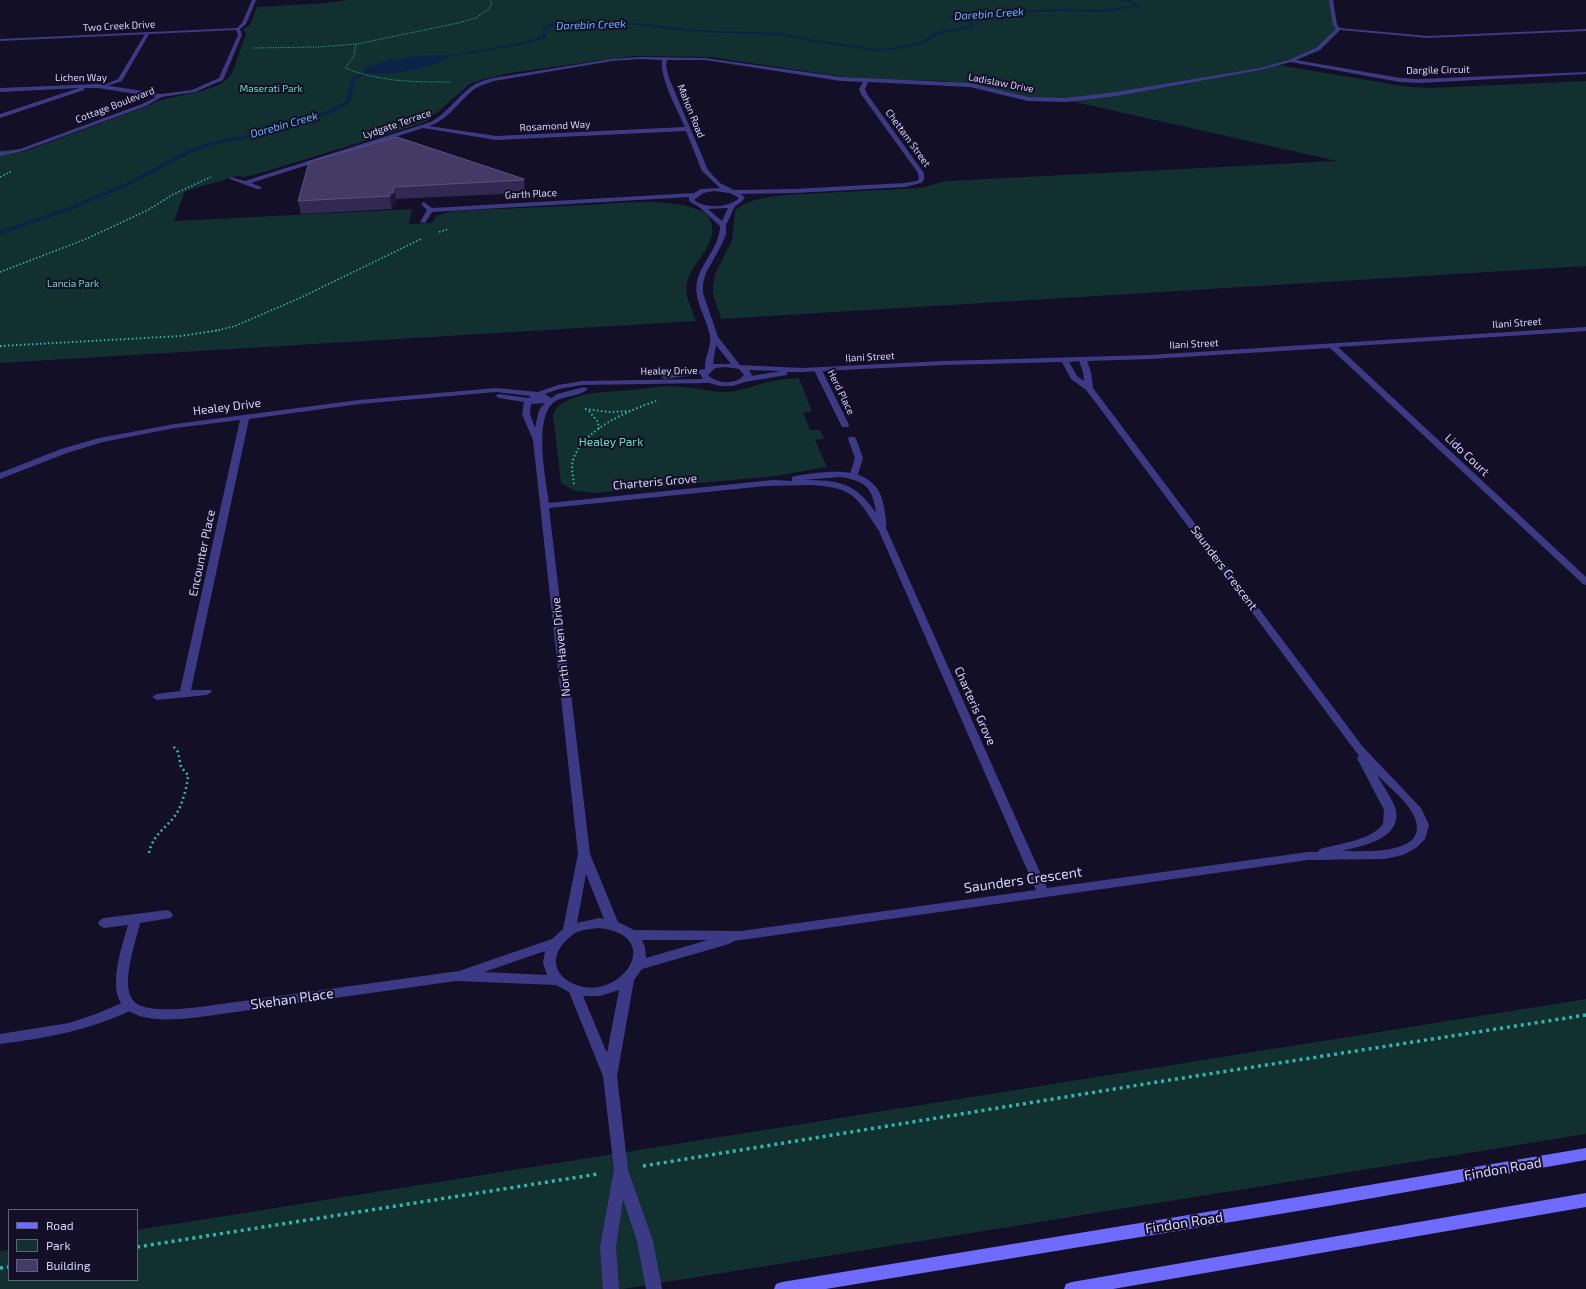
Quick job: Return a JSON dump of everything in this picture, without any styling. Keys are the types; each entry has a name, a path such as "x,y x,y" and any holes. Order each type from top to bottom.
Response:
{"main road":[{"name":"Findon Road","path":"782,1289 1328,1199 1586,1154"},
{"path":"1072,1289 1586,1200"}],"street":[{"name":"Cottage Boulevard","path":"0,154 21,150 144,105 161,96 193,91 221,79 240,35 238,29 244,24 254,0"},
{"path":"1331,0 1335,25 1339,29 1428,37 1586,30"},
{"name":"Two Creek Drive","path":"0,40 238,29"},
{"name":"Ladislaw Drive","path":"665,58 716,60 866,81 970,85 1028,98 1066,100 1124,92 1260,69 1291,61 1318,49 1339,29"},
{"path":"106,86 120,80 147,34"},
{"name":"Lydgate Terrace","path":"245,183 424,126 440,119 480,84 508,76 612,60 665,58"},
{"name":"Mahon Road","path":"665,58 664,67 687,129 705,171 718,184 727,190"},
{"name":"Dargile Circuit","path":"1291,61 1400,80 1420,81 1586,73"},
{"name":"Chettam Street","path":"727,190 735,192 795,191 904,185 919,182 922,179 921,173 864,94 862,89 866,81"},
{"path":"0,116 91,86"},
{"name":"Lichen Way","path":"0,90 106,86 161,96"},
{"name":"Rosamond Way","path":"424,126 496,138 687,129"},
{"name":"Mahon Road","path":"703,186 705,171"},
{"path":"232,178 259,188"},
{"name":"Garth Place","path":"430,210 634,199 694,194 703,186 727,190"},
{"name":"Chettam Street","path":"701,206 717,207 732,205 746,200 795,191"},
{"path":"735,192 746,200"},
{"path":"694,194 692,197 693,202 701,206 723,226"},
{"name":"Garth Place","path":"634,199 693,202"},
{"path":"423,222 430,210 424,204"},
{"path":"732,205 723,226 723,234 719,244 703,273 700,283 703,305 714,337 739,366 747,372 746,378 743,380"},
{"name":"Ilani Street","path":"739,366 818,370 890,365 1221,353 1586,329"},
{"path":"710,381 704,376 707,370 714,337"},
{"name":"Lido Court","path":"1331,345 1586,582"},
{"name":"Saunders Crescent","path":"1064,359 1074,377 1089,388 1359,749 1417,811 1423,825 1421,836 1412,846 1398,852 1385,855 1308,856"},
{"name":"Saunders Crescent","path":"1082,359 1087,372 1089,388"},
{"name":"Healey Drive","path":"628,382 707,370 725,364 739,366"},
{"name":"Ilani Street","path":"743,380 802,370"},
{"name":"Herd Place","path":"818,370 845,425"},
{"name":"Healey Drive","path":"0,476 64,451 102,440 174,426 359,402 496,390 539,394 582,383 710,381 723,384 737,383 743,380"},
{"name":"Healey Drive","path":"463,393 530,401 551,401 568,393 609,383"},
{"name":"Healey Drive","path":"530,401 539,394"},
{"name":"Healey Drive","path":"539,394 551,401"},
{"name":"North Haven Drive","path":"530,401 526,406 526,412 537,440 584,854 613,925"},
{"name":"North Haven Drive","path":"537,440 543,410 551,401"},
{"name":"Encounter Place","path":"185,694 245,417"},
{"path":"852,439 859,458 853,476"},
{"name":"Charteris Grove","path":"545,506 767,484 831,474 853,476 871,486 876,492 883,530"},
{"name":"Charteris Grove","path":"767,484 824,484 847,488 855,493 883,530 1044,892"},
{"path":"157,697 206,692"},
{"name":"Saunders Crescent","path":"638,965 741,936 1044,892 1308,856 1358,843 1375,836 1387,828 1390,820 1390,810 1359,749"},
{"name":"North Haven Drive","path":"569,932 584,854"},
{"path":"104,923 167,915"},
{"path":"0,1039 48,1033 72,1027 92,1021 129,1005 124,996 122,983 135,919"},
{"path":"599,923 613,925 624,929 632,935 638,944 641,954 638,965 628,978 616,986 589,992 574,990 557,980 551,972 549,962 550,953 555,943 569,932 583,926 599,923"},
{"name":"Saunders Crescent","path":"632,935 741,936"},
{"name":"Skehan Place","path":"456,976 555,943"},
{"name":"Skehan Place","path":"129,1005 148,1012 181,1014 456,976 557,980"},
{"path":"610,1076 628,978"},
{"path":"574,990 610,1076 621,1170 646,1241 654,1289"},
{"path":"611,1289 608,1248 621,1170"}],"path":[{"path":"248,48 320,47 356,44 389,38 473,19 488,9 492,3 490,0"},
{"path":"356,44 354,56 345,68 357,74 410,82 465,82 480,84"},
{"path":"0,272 86,239 148,210 172,195 212,176"},
{"path":"433,234 451,228"},
{"path":"0,346 181,336 235,326 300,298 427,236"},
{"path":"568,393 580,407 596,417 599,429"},
{"path":"587,410 609,412 632,411"},
{"path":"149,853 152,843 178,809 184,788 188,782 188,775 181,767 178,752 173,746"},
{"path":"138,1247 621,1170 1151,1083 1586,1015"}],"green space":[{"path":"347,0 1331,0 1335,25 1339,29 1318,49 1278,65 1409,87 1429,88 1586,81 1586,266 721,319 713,294 715,274 732,240 735,211 745,204 758,199 784,195 919,188 948,181 1337,161 1066,100 1028,99 970,85 950,84 947,81 845,77 710,57 634,56 510,73 481,80 470,84 427,121 417,125 254,175 244,177 238,176 185,191 174,221 412,209 409,224 432,223 438,216 454,211 631,202 653,202 684,205 704,213 710,219 712,228 712,236 709,244 690,275 686,288 687,297 696,321 0,363 0,150 23,152 159,101 216,86 232,73 246,34 243,29 250,25 257,7 326,3"},
{"name":"Healey Park","path":"799,378 812,412 803,413 810,430 820,430 824,439 815,440 827,467 776,476 595,493 575,491 561,483 553,415 558,407 566,401 588,394 601,392 676,386 716,392 727,392 776,380"},
{"path":"1586,999 1586,1134 623,1289 0,1289 0,1251 8,1250 8,1281 138,1281 138,1230"}],"water":[{"path":"440,55 452,56 440,60 437,64 400,72 380,74 362,70 390,60"}],"building":[{"path":"397,137 524,180 394,187 393,193 390,193 390,196 298,201 309,162"}],"waterway":[{"name":"Darebin Creek","path":"441,57 520,44 545,37 543,27 560,23 637,24 695,31 781,34 809,40 876,50 893,49 922,43 937,33 972,27 972,22 949,17 960,14 1062,10 1100,11 1139,7 1130,1 1119,0"},
{"name":"Darebin Creek","path":"0,233 66,210 128,184 188,152 215,143 265,133 330,112 348,102 354,78 377,69"}],"park label":[{"name":"Maserati Park","path":"271,89"},
{"name":"Lancia Park","path":"73,284"}]}
